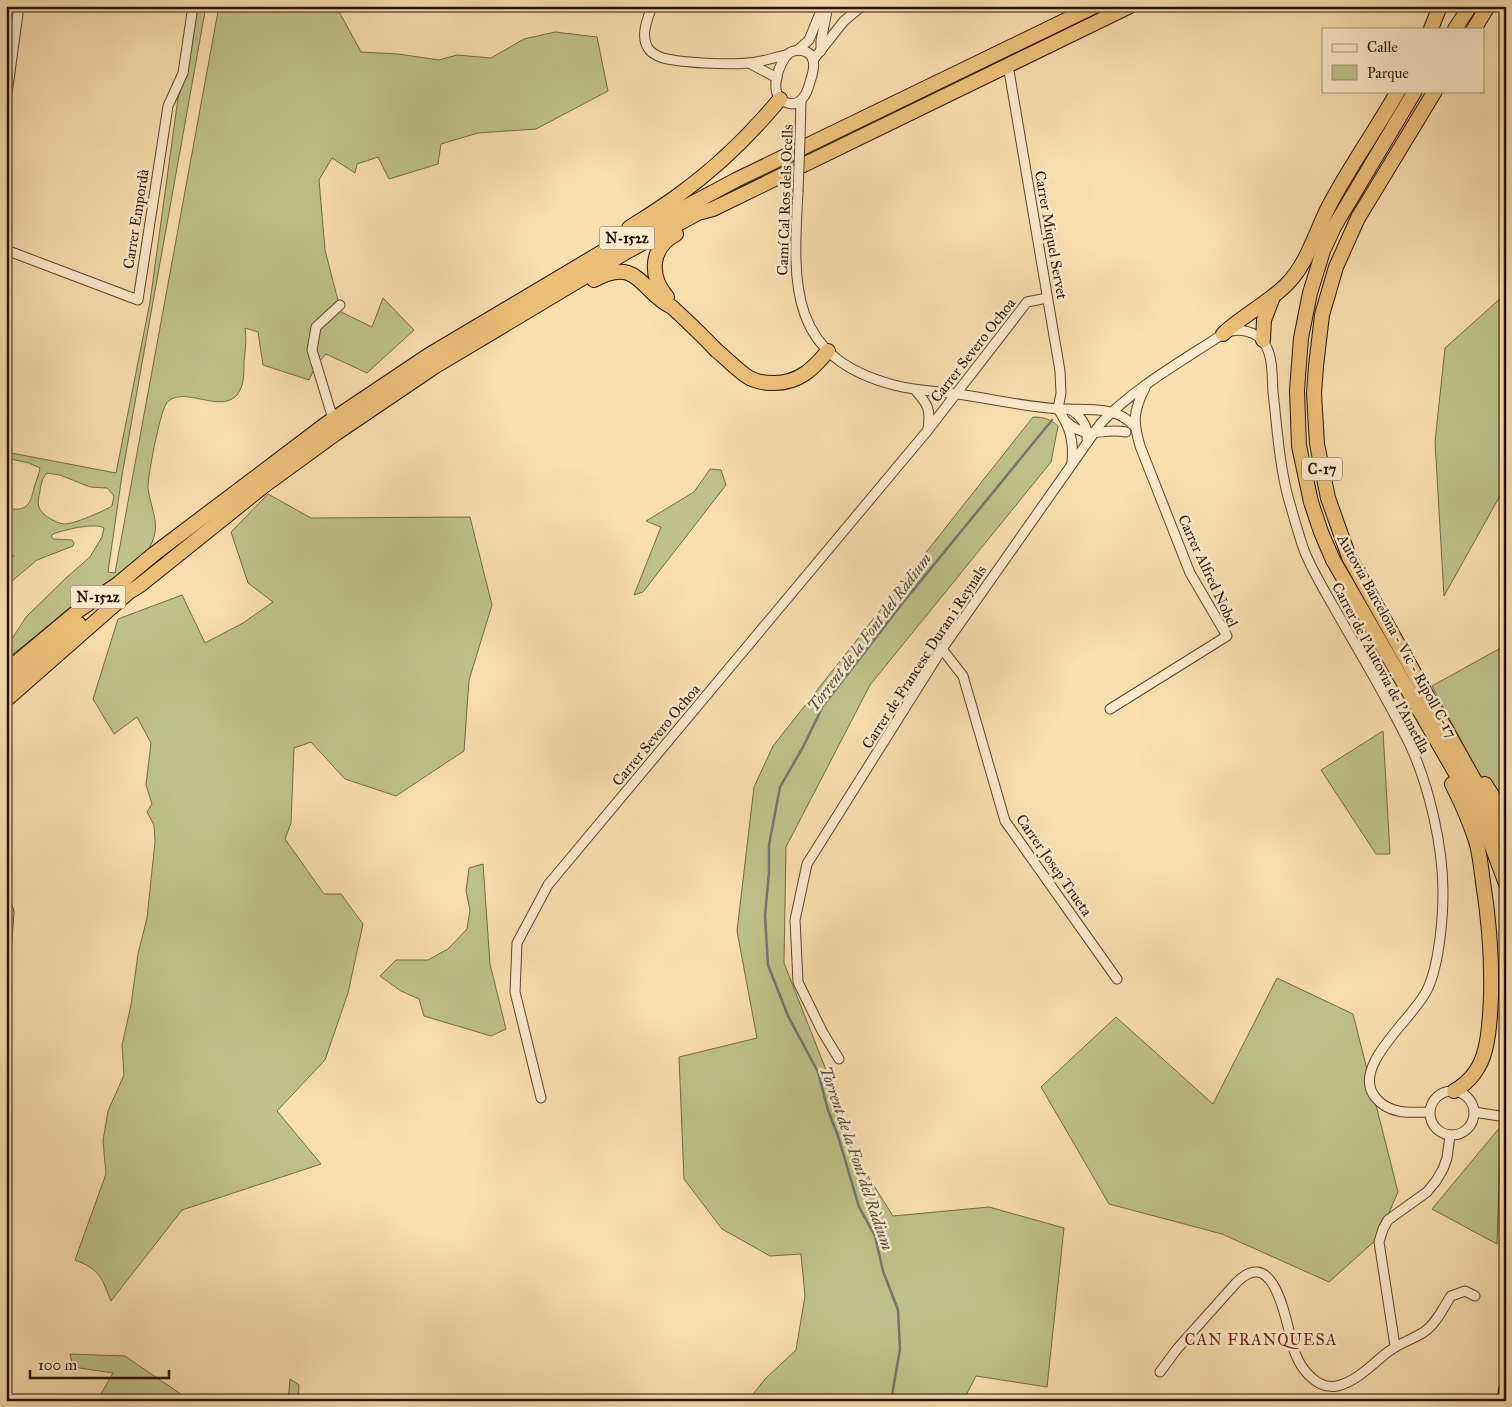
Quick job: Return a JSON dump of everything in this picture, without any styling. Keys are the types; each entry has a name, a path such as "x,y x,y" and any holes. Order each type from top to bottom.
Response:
{"highway":[{"name":"N-152z","path":"6,671 79,610 118,584 333,420 429,356 614,245 745,175 1095,6"},
{"name":"N-152z","path":"6,711 98,631 133,596 139,586 214,525 335,434 434,367 628,251 698,214 1130,6"},
{"path":"1431,28 1440,6"},
{"path":"1450,28 1461,6"},
{"path":"1456,28 1470,6"},
{"path":"1475,28 1488,6"},
{"path":"1222,334 1273,297 1289,282 1305,259 1329,207 1397,92"},
{"name":"Autovia Barcelona - Vic - Ripoll C-17","path":"1414,92 1334,227 1323,251 1301,338 1297,390 1299,446 1311,502 1320,532 1370,626 1467,793 1490,841 1506,884"},
{"name":"Autovia Barcelona - Vic - Ripoll C-17","path":"1434,92 1358,218 1336,267 1322,315 1314,394 1317,444 1328,498 1349,556 1469,771 1506,843"},
{"path":"614,245 624,232 680,194 709,171 764,119 780,99"},
{"path":"672,307 660,289 654,274 655,260 658,252 662,243 669,237 701,220 713,208"},
{"path":"536,305 585,285 604,274 621,272 637,278 665,304 672,307 733,365 754,380 766,383 782,383 797,380 811,370 828,351"},
{"path":"1263,340 1264,320 1268,305 1273,297"},
{"path":"6,700 45,660 192,526"},
{"path":"6,687 45,660 139,586"},
{"path":"1370,626 1385,666 1455,791 1476,841 1481,866 1490,937 1489,1033 1480,1065 1463,1086 1454,1090"},
{"path":"1469,771 1484,782 1506,817"},
{"path":"1505,1401 1506,1390"}],"street":[{"path":"6,101 19,6"},
{"name":"Carrer Empordà","path":"6,250 138,300 168,106 183,73 193,6"},
{"path":"652,6 644,39 647,47 654,54 669,59 749,63 787,55 798,50 809,40 823,6"},
{"path":"821,52 821,40 828,6"},
{"path":"813,60 844,21 862,6"},
{"path":"787,55 783,60 777,78 777,94 780,99 790,104 796,104 806,95 813,74 813,60 805,50 798,50"},
{"path":"749,63 777,78"},
{"name":"Carrer Miquel Servet","path":"1008,66 1061,382 1058,409"},
{"name":"Camí Cal Ros dels Ocells","path":"801,101 795,273 799,299 812,329 828,351 856,371 869,377 915,390 1058,409 1111,412"},
{"name":"Carrer Severo Ochoa","path":"541,1098 515,992 517,943 548,885 928,430 1027,302 1047,298"},
{"path":"333,420 312,350 316,327 340,304"},
{"path":"1222,334 1230,330 1243,330 1263,340"},
{"name":"Carrer de Francesc Duran i Reynals","path":"839,1059 822,1031 798,982 795,920 807,864 942,649 1089,436 1111,412 1222,334"},
{"name":"Carrer de l'Autovia de l'Ametlla","path":"1263,340 1270,354 1278,446 1288,496 1304,550 1320,584 1410,745 1423,780 1437,834 1443,893 1440,939 1428,988 1408,1018 1379,1052 1372,1064 1369,1082 1371,1092 1386,1107 1398,1112 1430,1112"},
{"name":"Carrer Alfred Nobel","path":"1110,710 1227,636 1190,572 1140,446 1134,426 1136,407 1146,386"},
{"name":"Carrer Severo Ochoa","path":"915,390 927,404 929,410 928,430"},
{"path":"1058,409 1067,422 1089,436 1112,430 1126,432"},
{"path":"1068,409 1075,412 1084,423 1089,436"},
{"path":"1111,412 1126,418 1134,426"},
{"name":"Carrer Alfred Nobel","path":"1111,412 1118,423 1140,446"},
{"path":"1067,422 1072,440 1072,463"},
{"name":"Carrer Josep Trueta","path":"942,649 963,676 1005,821 1117,979"},
{"path":"6,902 9,912 6,954"},
{"path":"1454,1090 1468,1097 1473,1104 1474,1119 1465,1131 1458,1135 1450,1135 1438,1130 1430,1119 1430,1112 1437,1096 1454,1090"},
{"path":"1474,1112 1506,1116"},
{"path":"1395,1346 1379,1242 1382,1229 1388,1220 1427,1192 1436,1181 1444,1169 1450,1135"},
{"path":"1160,1372 1177,1349 1224,1296 1243,1276 1251,1272 1261,1274 1270,1280 1285,1310 1295,1354 1309,1376 1321,1384 1336,1386 1358,1376 1395,1346 1425,1332 1436,1320 1451,1296 1465,1291 1475,1296"}],"green space":[{"path":"198,6 206,6 122,475 108,572 115,573 219,6 336,6 361,52 398,54 439,60 457,55 491,58 524,39 555,32 597,37 608,91 536,129 478,133 441,144 438,164 389,179 378,157 357,164 355,173 332,158 319,180 325,250 341,312 372,327 383,298 414,330 367,373 326,354 315,367 309,380 263,365 258,332 245,328 243,381 238,394 230,400 219,402 184,397 174,398 166,404 163,410 154,446 148,483 154,513 155,531 150,547 143,557 124,573 74,605 6,659 6,648 26,617 90,557 102,537 104,528 100,526 87,526 53,534 51,536 53,539 72,540 73,546 37,560 6,586 6,561 14,556 6,550 6,508 23,508 29,503 40,468 29,463 6,458 6,452 116,473 150,302 178,98 185,74","holes":["47,473 60,475 90,487 107,488 114,496 112,506 68,524 49,518 40,510 38,505 41,484"]},
{"path":"1502,297 1506,297 1506,485 1444,596 1435,442 1445,348"},
{"path":"1033,417 1047,419 1058,426 1051,462 870,685 786,847 784,963 828,1075 852,1151 893,1216 989,1207 1064,1228 1047,1387 976,1376 963,1401 754,1401 750,1398 765,1379 796,1350 805,1296 801,1254 770,1256 722,1229 684,1179 679,1057 757,1038 737,931 754,787 773,746"},
{"path":"710,469 721,470 726,485 643,592 634,595 661,527 646,521 694,492"},
{"path":"268,494 311,518 470,517 492,605 469,680 464,751 396,796 345,779 311,742 294,748 291,823 285,839 324,894 341,894 363,924 348,993 325,1060 277,1111 321,1164 182,1210 111,1301 99,1275 90,1267 75,1260 106,1174 103,1141 108,1111 124,1075 122,1045 131,1005 138,954 147,918 155,842 154,825 147,812 152,804 146,785 151,743 137,717 114,734 93,699 118,619 182,595 205,643 243,623 273,602 248,583 231,532"},
{"path":"1506,645 1506,830 1495,804 1432,686"},
{"path":"1383,731 1390,854 1376,854 1321,770"},
{"path":"483,864 490,964 506,1029 491,1036 424,1016 419,999 401,991 380,976 396,960 428,960 448,949 467,929 470,910 466,891 469,868"},
{"path":"1277,978 1353,1014 1398,1192 1378,1238 1329,1282 1222,1234 1109,1204 1041,1087 1116,1017 1213,1104"},
{"path":"1501,1126 1497,1244 1432,1209"},
{"path":"70,1354 125,1356 191,1401 97,1401 113,1373 73,1367"},
{"path":"290,1379 299,1385 298,1401 288,1401"}],"waterway":[{"name":"Torrent de la Font del Ràdium","path":"891,1401 900,1349 898,1310 883,1271 875,1236 859,1207 818,1072 788,1016 768,965 765,916 769,872 769,845 780,787 803,747 823,706 901,605 1052,420"}],"district":[{"name":"CAN FRANQUESA","path":"1261,1339"}]}
